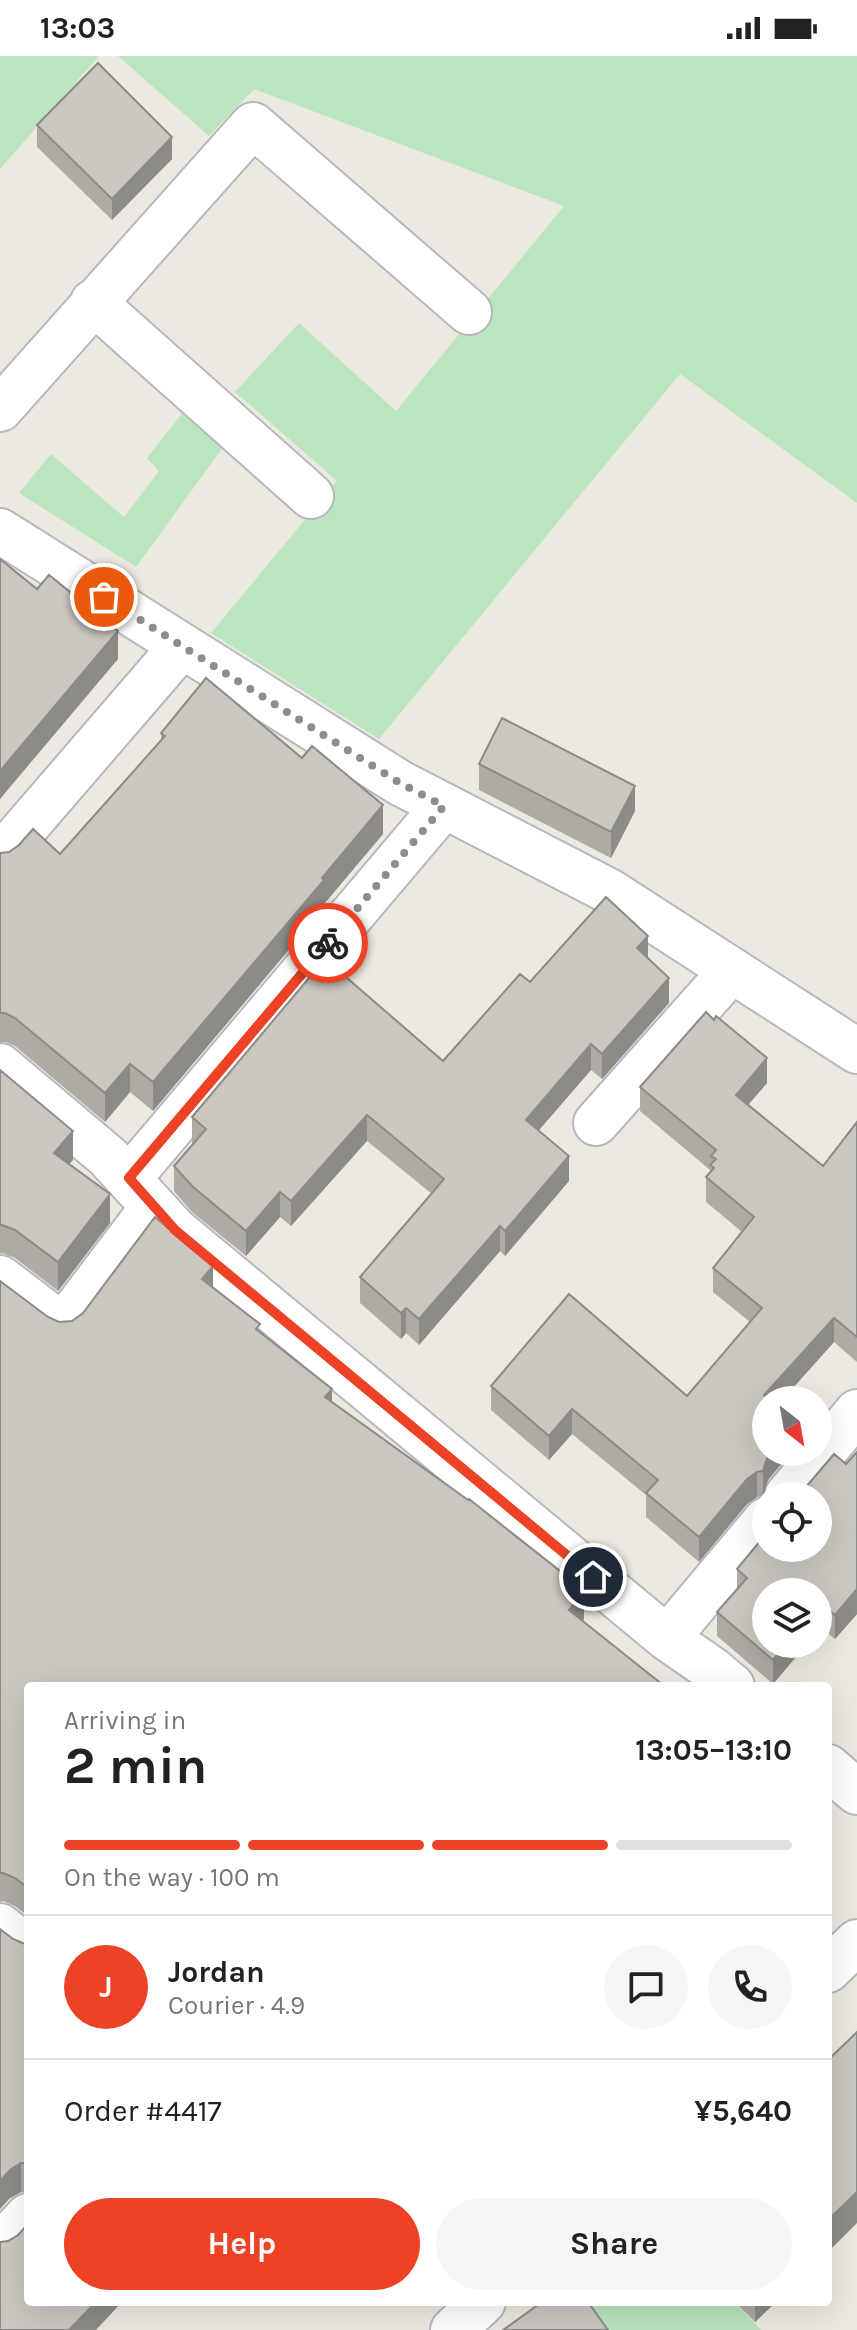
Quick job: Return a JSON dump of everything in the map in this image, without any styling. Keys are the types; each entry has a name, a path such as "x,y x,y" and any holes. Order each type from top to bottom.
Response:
{"street":[{"path":"0,409 253,125 469,312"},
{"path":"93,302 311,496"},
{"path":"0,531 400,783 609,891 857,1051"},
{"path":"0,857 181,647"},
{"path":"0,1278 63,1326 141,1192 444,806"},
{"path":"596,1123 732,970"},
{"path":"0,1066 108,1157 175,1230 667,1638 727,1682"},
{"path":"799,1482 857,1412"},
{"path":"667,1638 752,1537"},
{"path":"832,1770 857,1792"},
{"path":"0,1926 24,1945"},
{"path":"832,1966 857,1942"},
{"path":"0,2246 24,2220"},
{"path":"453,2330 479,2306"}],"green space":[{"path":"0,56 99,56 0,169"},
{"path":"118,56 857,56 857,503 680,374 379,739 211,633 337,481 235,392 299,323 396,411 564,206 254,89 209,136"},
{"path":"184,411 224,446 136,567 19,493 51,454 124,517 159,471 147,458"},
{"path":"585,2306 739,2306 761,2330 602,2330"}],"building":[{"path":"98,63 172,137 112,199 37,125"},
{"path":"0,559 37,589 49,575 118,631 0,771"},
{"path":"206,678 302,758 312,746 383,805 322,878 324,880 153,1082 130,1064 105,1093 15,1018 0,1013 0,853 9,852 19,845 33,829 60,854 165,736 161,733"},
{"path":"502,718 635,786 611,832 479,764"},
{"path":"606,897 648,936 637,948 669,978 602,1054 591,1044 526,1120 569,1156 505,1231 500,1226 419,1319 406,1308 401,1313 360,1277 444,1179 367,1115 291,1201 280,1192 246,1231 192,1186 174,1166 206,1129 192,1117 325,959 443,1061 520,974 530,982"},
{"path":"706,1012 714,1020 716,1016 767,1058 736,1095 823,1166 857,1122 857,1337 834,1318 772,1386 752,1386 752,1466 765,1466 763,1471 747,1479 699,1537 646,1493 658,1480 572,1409 549,1436 491,1386 569,1294 687,1396 762,1308 713,1268 754,1217 706,1177 714,1168 710,1165 716,1159 711,1156 716,1150 640,1087"},
{"path":"0,1070 73,1131 54,1153 110,1194 58,1262 15,1230 0,1225"},
{"path":"155,1217 213,1266 202,1279 260,1324 256,1329 332,1389 325,1397 469,1499 584,1590 569,1610 659,1682 24,1682 24,1885 0,1873 0,1281 59,1322 72,1321 83,1313"},
{"path":"857,1452 857,1589 835,1615 832,1613 832,1578 752,1578 752,1642 717,1612 747,1578 737,1569 752,1551 752,1562 832,1562 832,1482 810,1482 824,1466 832,1466 834,1454 846,1464"},
{"path":"0,1929 24,1944 24,2163 10,2170 0,2181"},
{"path":"857,2032 857,2192 832,2216 832,2056"},
{"path":"24,2228 24,2306 92,2306 69,2330 0,2330 0,2242 18,2235"},
{"path":"536,2306 591,2306 608,2330 503,2330"}],"way so far":[{"path":"104,597 400,783 444,806 328,943"}],"route":[{"path":"328,943 129,1178 175,1230 593,1577"}]}
